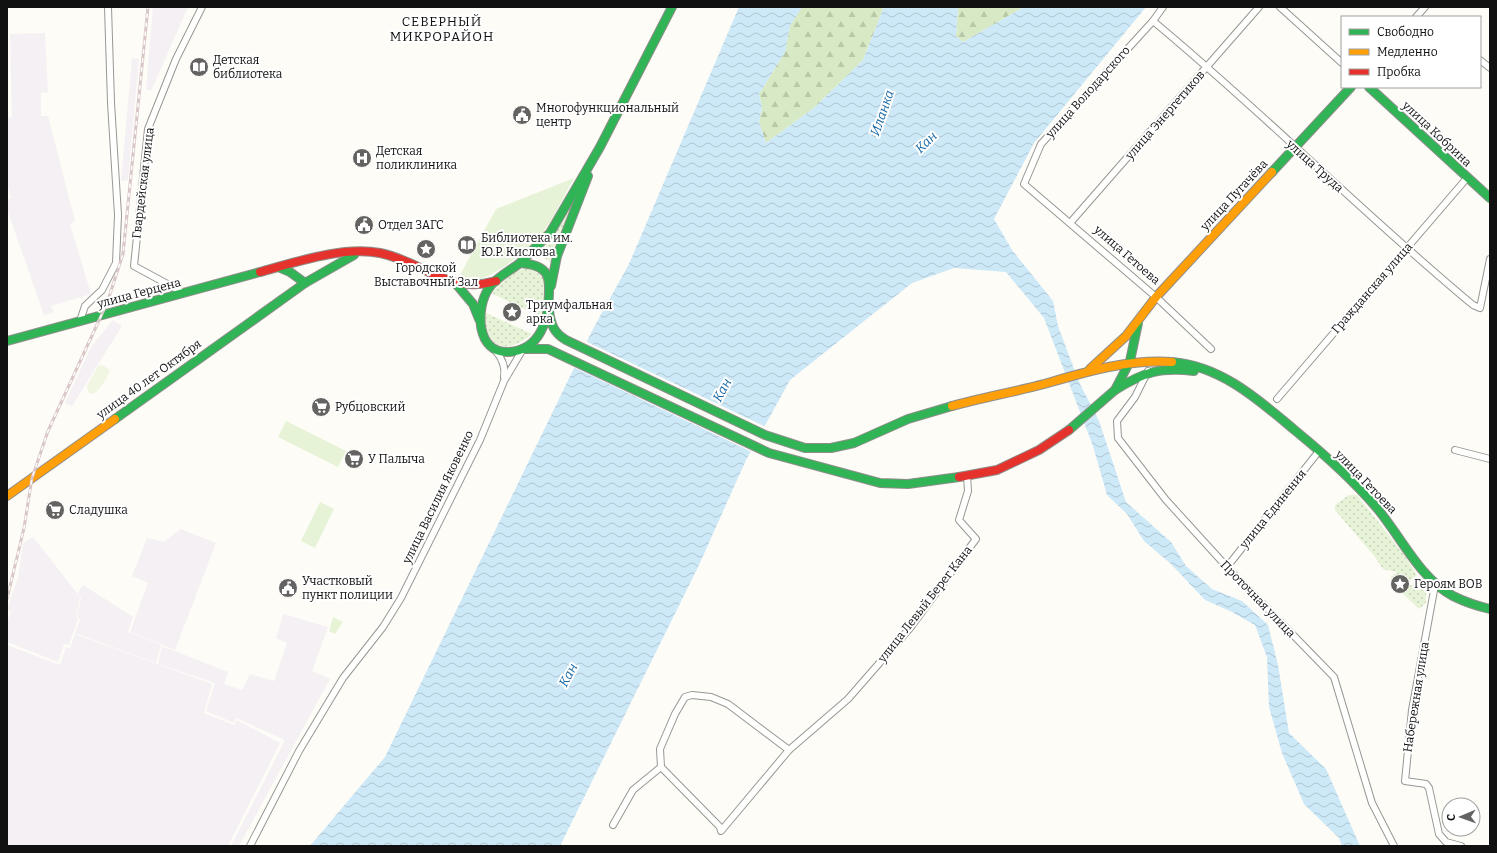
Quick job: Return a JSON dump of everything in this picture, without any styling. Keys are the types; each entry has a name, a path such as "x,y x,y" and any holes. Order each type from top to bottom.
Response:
{"main road":[{"path":"480,320 484,296 496,281 520,263 550,233 600,147 672,7"},
{"name":"улица Пугачёва","path":"1088,370 1110,355 1138,323 1156,297 1350,88"},
{"name":"улица Кобрина","path":"1370,88 1490,198"},
{"path":"549,298 557,256 600,147"},
{"name":"улица Герцена","path":"7,341 310,258 362,252 381,253 457,285"},
{"name":"улица 40 лет Октября","path":"7,496 305,283 339,262 362,252"},
{"path":"520,263 534,265 546,273 550,284 549,310 552,328 557,335 776,439 815,450 832,449 853,445 903,420 936,409 1052,382 1088,370 1130,361 1174,362 1204,369 1217,374"},
{"path":"278,267 290,272 305,283"},
{"path":"457,285 486,285 496,281"},
{"path":"457,285 473,304 486,340 491,346 506,352 523,349 548,349 769,453 880,483 917,483 997,470 1039,450 1074,427 1115,390 1148,371 1171,368 1217,374"},
{"path":"523,349 540,335 546,323 549,310"},
{"path":"1115,390 1130,361 1138,323"},
{"name":"улица Гетоева","path":"1217,374 1245,391 1319,451 1387,520 1435,585 1461,602 1490,609"}],"street":[{"path":"80,321 85,306 102,290 116,263 118,215 111,103 108,7"},
{"name":"Гвардейская улица","path":"184,293 134,266 148,129 176,59 202,7"},
{"name":"улица Володарского","path":"1024,184 1041,144 1153,21 1163,7"},
{"name":"улица Энергетиков","path":"1070,222 1259,7"},
{"path":"1280,7 1341,62"},
{"path":"1420,16 1425,7"},
{"name":"улица Труда","path":"1153,21 1207,66 1406,248 1473,305 1480,308 1490,259"},
{"path":"1481,61 1490,68"},
{"name":"Гражданская улица","path":"1277,399 1467,178"},
{"name":"улица Гетоева","path":"1024,184 1156,297 1211,349"},
{"path":"491,346 501,357 506,369 504,381"},
{"name":"улица Василия Яковенко","path":"250,846 299,751 339,684 383,627 401,598 480,440 504,381 523,349"},
{"name":"Проточная улица","path":"1148,371 1135,397 1117,421 1118,438 1166,500 1227,567 1334,677 1372,802 1394,846"},
{"path":"1456,450 1490,459"},
{"name":"улица Единения","path":"1227,567 1319,451"},
{"name":"улица Левый Берег Кана","path":"661,767 720,827 721,831 789,750 848,699 910,628 976,539 960,520 968,491 967,476"},
{"name":"Набережная улица","path":"1435,585 1412,710 1405,781 1426,784 1429,788 1439,834 1446,842 1461,846"},
{"path":"613,825 633,790 661,767 660,749 674,714 685,697 692,695 711,697 728,704 789,750"}],"shaded area":[{"path":"153,7 188,7 151,91 146,89"},
{"path":"45,33 48,92 41,93 41,116 48,116 75,221 70,224 91,294 51,306 54,312 44,315 7,209 7,200 11,198 7,184 7,118 12,117 10,34"},
{"path":"132,58 139,59 128,180 121,181"},
{"path":"113,320 122,326 72,406 65,403 91,347"},
{"path":"181,529 216,543 175,650 130,632 148,583 132,576 147,538 164,542"},
{"path":"33,537 80,597 76,617 78,619 69,645 64,644 58,662 7,642 7,622 11,612 7,609 18,578 23,543"},
{"path":"83,585 133,617 128,632 161,645 156,663 75,633 80,620 77,616 81,597 78,593"},
{"path":"283,614 328,627 312,671 330,679 239,846 231,846 285,740 236,718 234,723 206,711 215,683 158,664 162,646 228,672 224,684 242,690 250,674 274,681 287,643 276,638"},
{"path":"75,634 212,684 204,713 234,725 237,720 280,743 228,846 7,846 7,645 60,665 66,647 70,648"}],"green space":[{"path":"802,7 884,7 863,60 814,108 766,143 759,122 762,107 759,94 785,52 790,25"},
{"path":"958,7 1024,7 963,42 956,36"},
{"path":"589,169 552,263 538,254 550,241"},
{"path":"574,178 547,227 530,247 506,266 488,276 473,280 461,276 461,273 496,209"},
{"path":"527,268 541,276 545,281 547,294 542,317 491,293 512,274"},
{"path":"484,312 532,334 513,345 498,345 488,333 485,324"},
{"path":"102,365 110,370 109,373 98,390 93,394 89,393 87,386 98,366"},
{"path":"286,421 346,451 338,467 278,437"},
{"path":"1349,495 1357,495 1405,556 1417,575 1413,579 1391,582 1391,577 1397,572 1383,569 1375,557 1335,510 1335,505"},
{"path":"320,502 334,509 315,548 301,541"},
{"path":"1417,585 1426,592 1426,603 1419,609 1399,590 1403,586"},
{"path":"333,617 343,622 335,634 329,631"}],"water":[{"path":"739,7 802,7 790,26 785,52 759,94 762,107 759,122 766,143 814,108 863,60 884,7 958,7 956,36 963,42 1024,7 1146,7 1034,143 994,219 1012,250 1053,301 1058,326 1079,382 1099,421 1126,502 1171,542 1186,566 1212,589 1242,601 1268,625 1278,665 1289,733 1326,769 1360,846 1342,846 1339,838 1304,804 1282,753 1269,707 1267,657 1255,625 1230,611 1205,600 1170,563 1144,541 1127,514 1107,495 1093,446 1044,318 1006,272 954,268 912,283 790,380 746,460 699,565 560,846 310,846 385,757 593,329 629,264"}],"pier":[{"path":"585,341 766,427 752,452 573,367"}],"railway":[{"path":"7,599 24,528 32,478 48,431 107,303 123,254 148,7"}],"traffic: fast":[{"path":"520,263 550,233 600,147 672,7"},
{"path":"1272,172 1350,88"},
{"path":"1370,88 1490,198"},
{"path":"551,286 557,256 588,176"},
{"path":"278,267 290,272 305,283 354,255"},
{"path":"520,263 537,266 547,274 549,285 549,303 545,323 541,332 528,346 520,350 509,352 498,351 490,346 484,338 481,328 480,318 484,297 489,288 499,277 520,263"},
{"path":"7,341 260,272"},
{"path":"115,419 305,283"},
{"path":"457,285 473,304 479,319"},
{"path":"549,311 554,328 566,340 765,435 805,448 831,448 854,443 908,419 952,406"},
{"path":"1069,430 1115,390 1130,361 1138,323"},
{"path":"523,349 548,349 769,453 880,483 908,484 959,477"},
{"path":"1172,362 1207,370 1224,378 1254,397 1328,458 1348,477 1385,518 1411,556 1430,579 1453,596 1471,604 1490,609"},
{"path":"1115,390 1135,379 1153,372 1171,370 1194,371"}],"traffic: slow":[{"path":"1090,369 1126,336 1156,297 1272,172"},
{"path":"952,406 1107,367 1139,362 1172,362"},
{"path":"7,496 115,419"}],"traffic: jam":[{"path":"260,272 335,253 366,251 396,257 450,281 464,284 479,284 496,281"},
{"path":"959,477 997,470 1039,450 1069,430"}],"place":[{"name":"Детская библиотека","path":"199,67"},
{"name":"Многофункциональный центр","path":"522,115"},
{"name":"Детская поликлиника","path":"362,158"},
{"name":"Отдел ЗАГС","path":"364,225"},
{"name":"Библиотека им. Ю.Р. Кислова","path":"467,245"},
{"name":"Городской Выставочный Зал","path":"426,249"},
{"name":"Триумфальная арка","path":"512,312"},
{"name":"Рубцовский","path":"321,407"},
{"name":"У Палыча","path":"354,459"},
{"name":"Сладушка","path":"55,510"},
{"name":"Героям ВОВ","path":"1400,584"},
{"name":"Участковый пункт полиции","path":"288,588"}],"district":[{"name":"СЕВЕРНЫЙ МИКРОРАЙОН","path":"442,28"}],"water label":[{"name":"Иланка","path":"882,113"},
{"name":"Кан","path":"926,142"},
{"name":"Кан","path":"722,390"},
{"name":"Кан","path":"568,675"}]}
